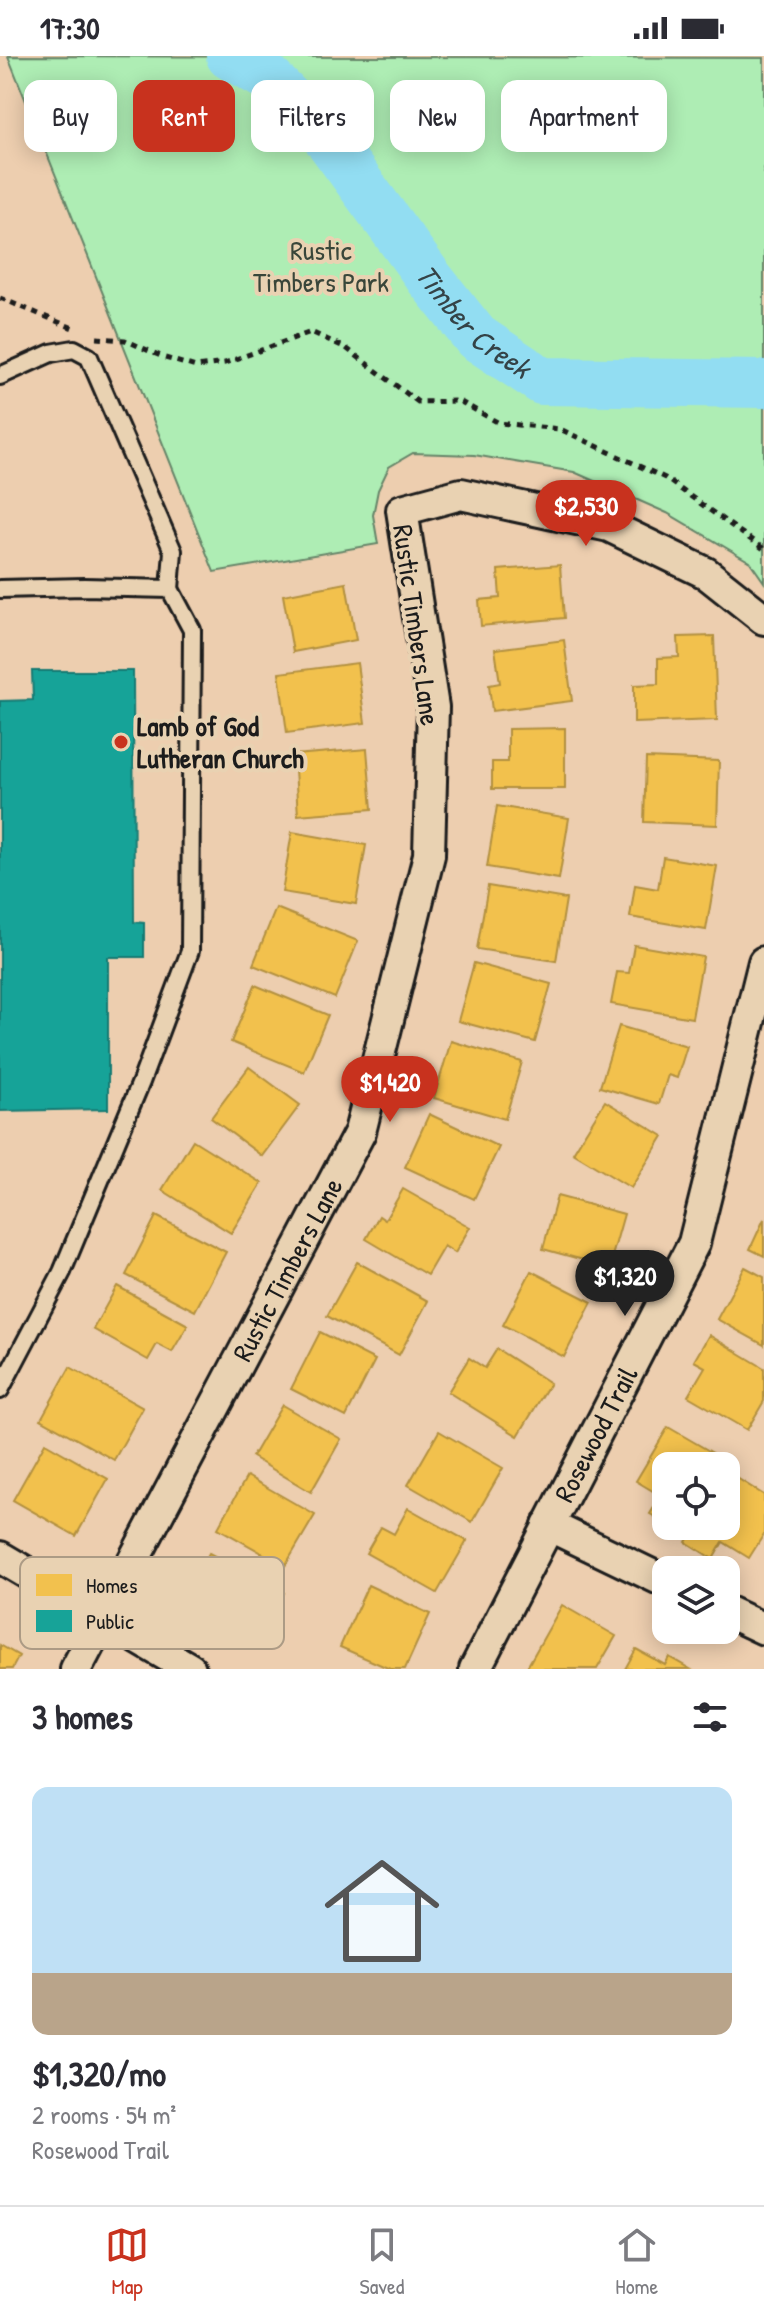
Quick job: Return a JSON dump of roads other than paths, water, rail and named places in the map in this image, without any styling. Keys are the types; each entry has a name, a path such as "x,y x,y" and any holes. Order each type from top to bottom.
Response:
{"street":[{"name":"Rustic Timbers Lane","path":"134,1557 360,1132 429,855 433,707 402,510 461,494 609,526 706,573 764,619"},
{"name":"Rosewood Trail","path":"475,1669 694,1243 764,962"},
{"path":"548,1525 652,1575"},
{"path":"0,1557 20,1569"},
{"path":"740,1618 764,1629"},
{"name":"Rustic Timbers Lane","path":"76,1669 86,1649"},
{"path":"155,1649 190,1669"}],"lane":[{"path":"0,376 51,353 74,349 89,357 173,551 170,589 192,630 190,951 141,1082 62,1272 2,1380"},
{"path":"0,589 170,589"}],"waterway":[{"name":"Timber Creek","path":"230,56 267,77 324,134 476,337 542,381 764,384"}],"place":[{"name":"Lamb of God Lutheran Church","path":"121,742"}],"park label":[{"name":"Rustic Timbers Park","path":"321,266"}]}
